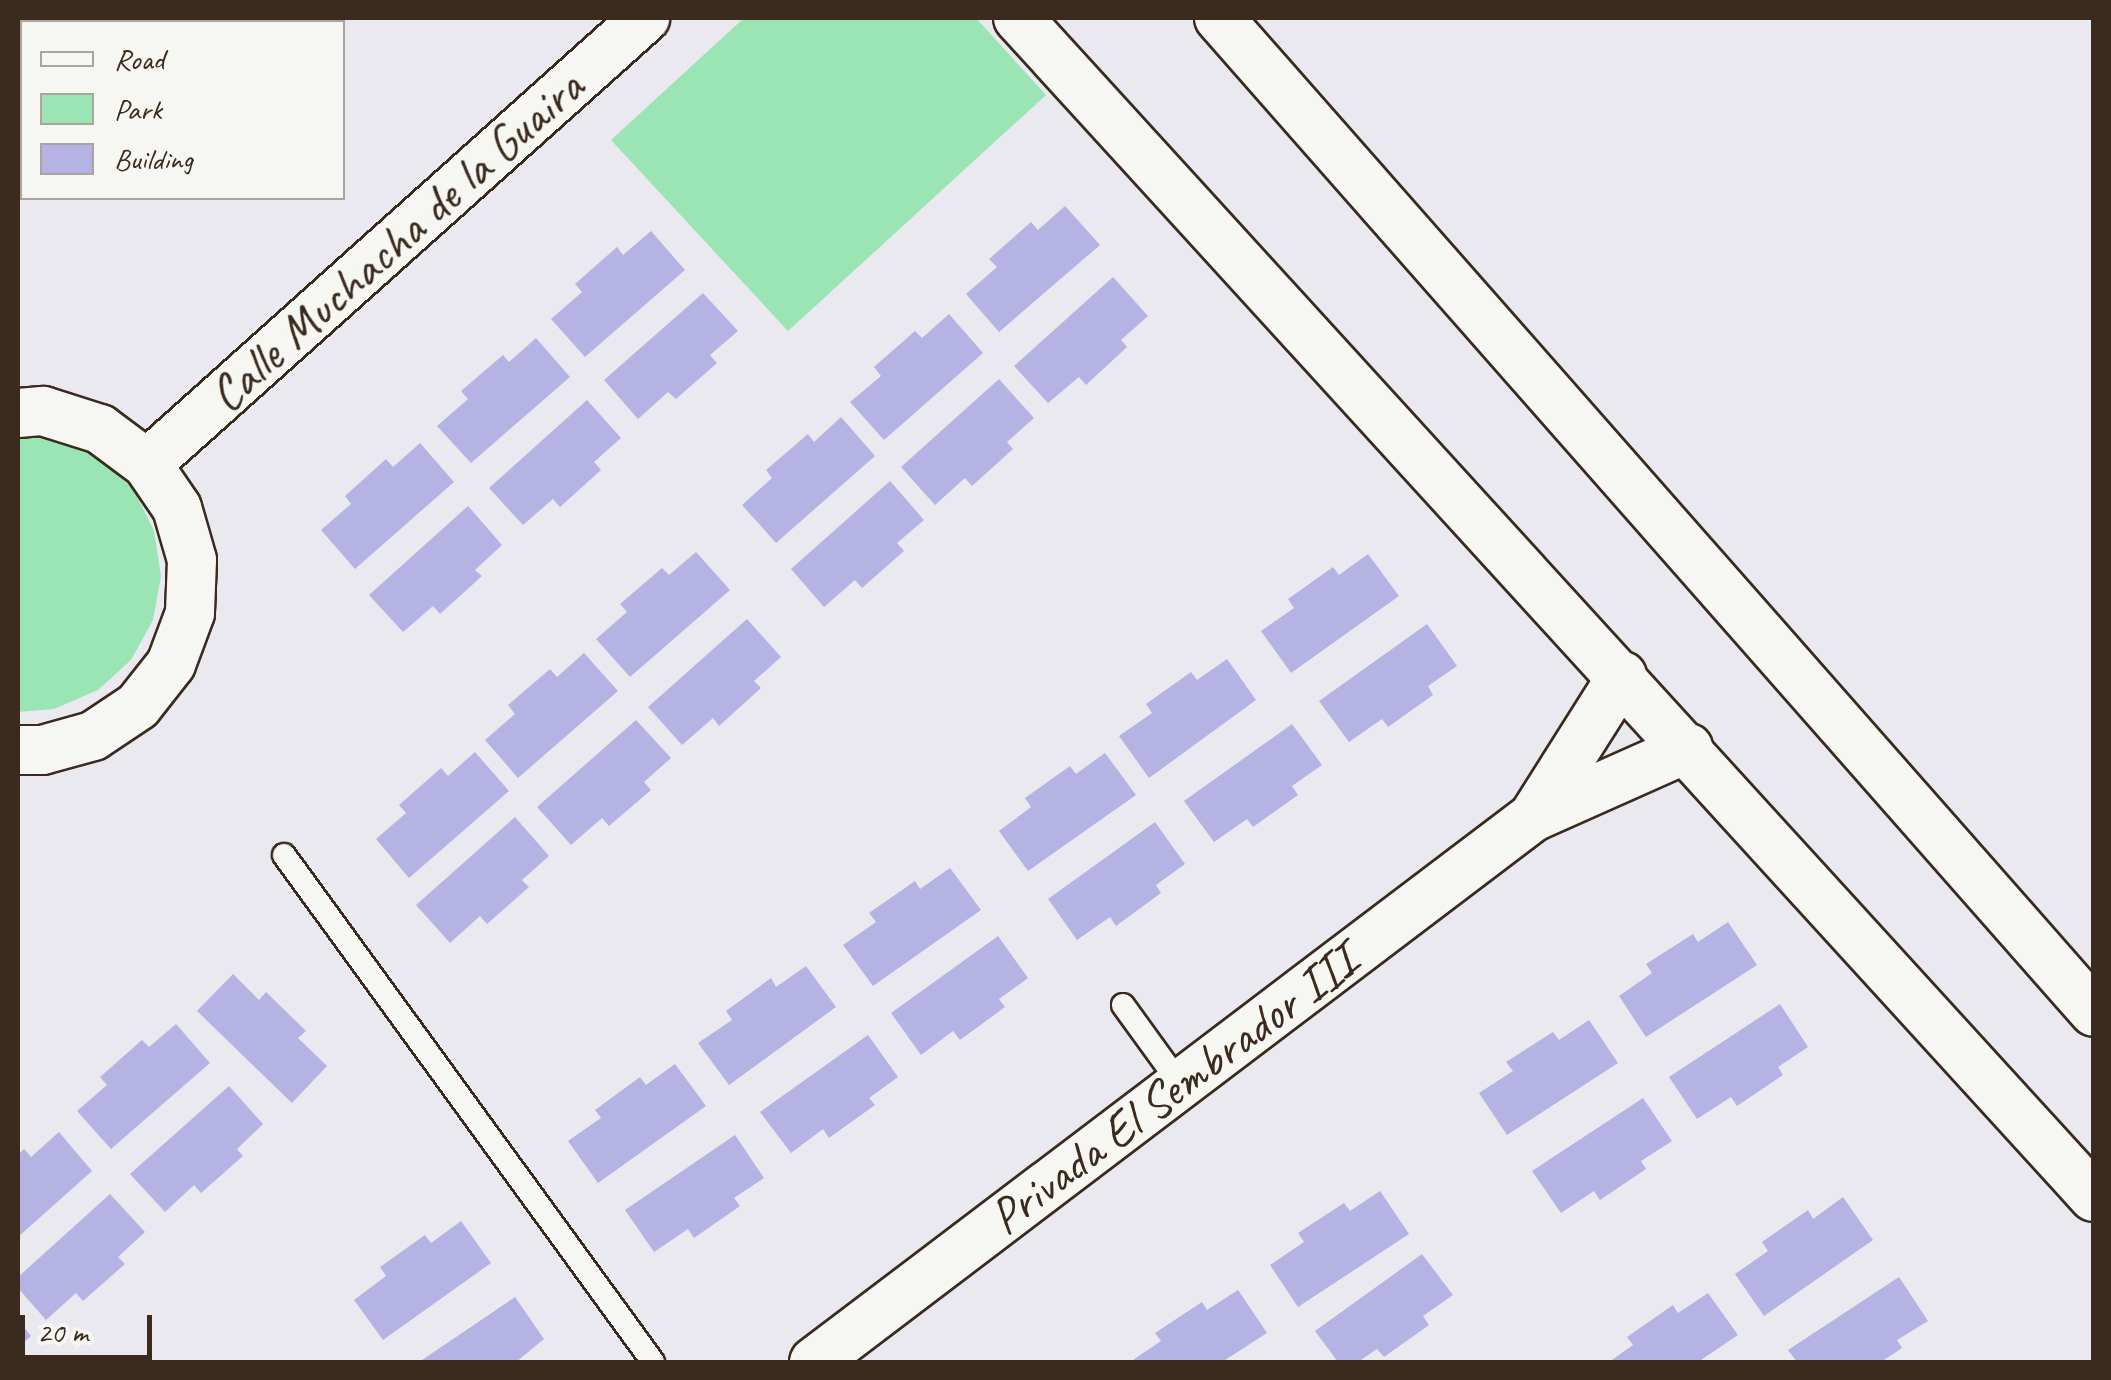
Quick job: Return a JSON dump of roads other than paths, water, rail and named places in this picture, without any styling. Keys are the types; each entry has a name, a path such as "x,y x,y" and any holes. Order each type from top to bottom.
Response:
{"street":[{"name":"Calle Muchacha de la Guaira","path":"147,464 645,18"},
{"path":"1018,18 2094,1197"},
{"path":"1218,18 2094,1012"},
{"path":"18,412 42,411 100,429 147,464 177,508 192,560 190,614 172,664 138,706 93,736 42,750 18,750"},
{"name":"Privada El Sembrador III","path":"1532,817 1622,676"},
{"name":"Privada El Sembrador III","path":"814,1362 1183,1088 1532,817 1688,748"}],"lane":[{"path":"284,855 653,1362"},
{"path":"1123,1005 1183,1088"}]}
